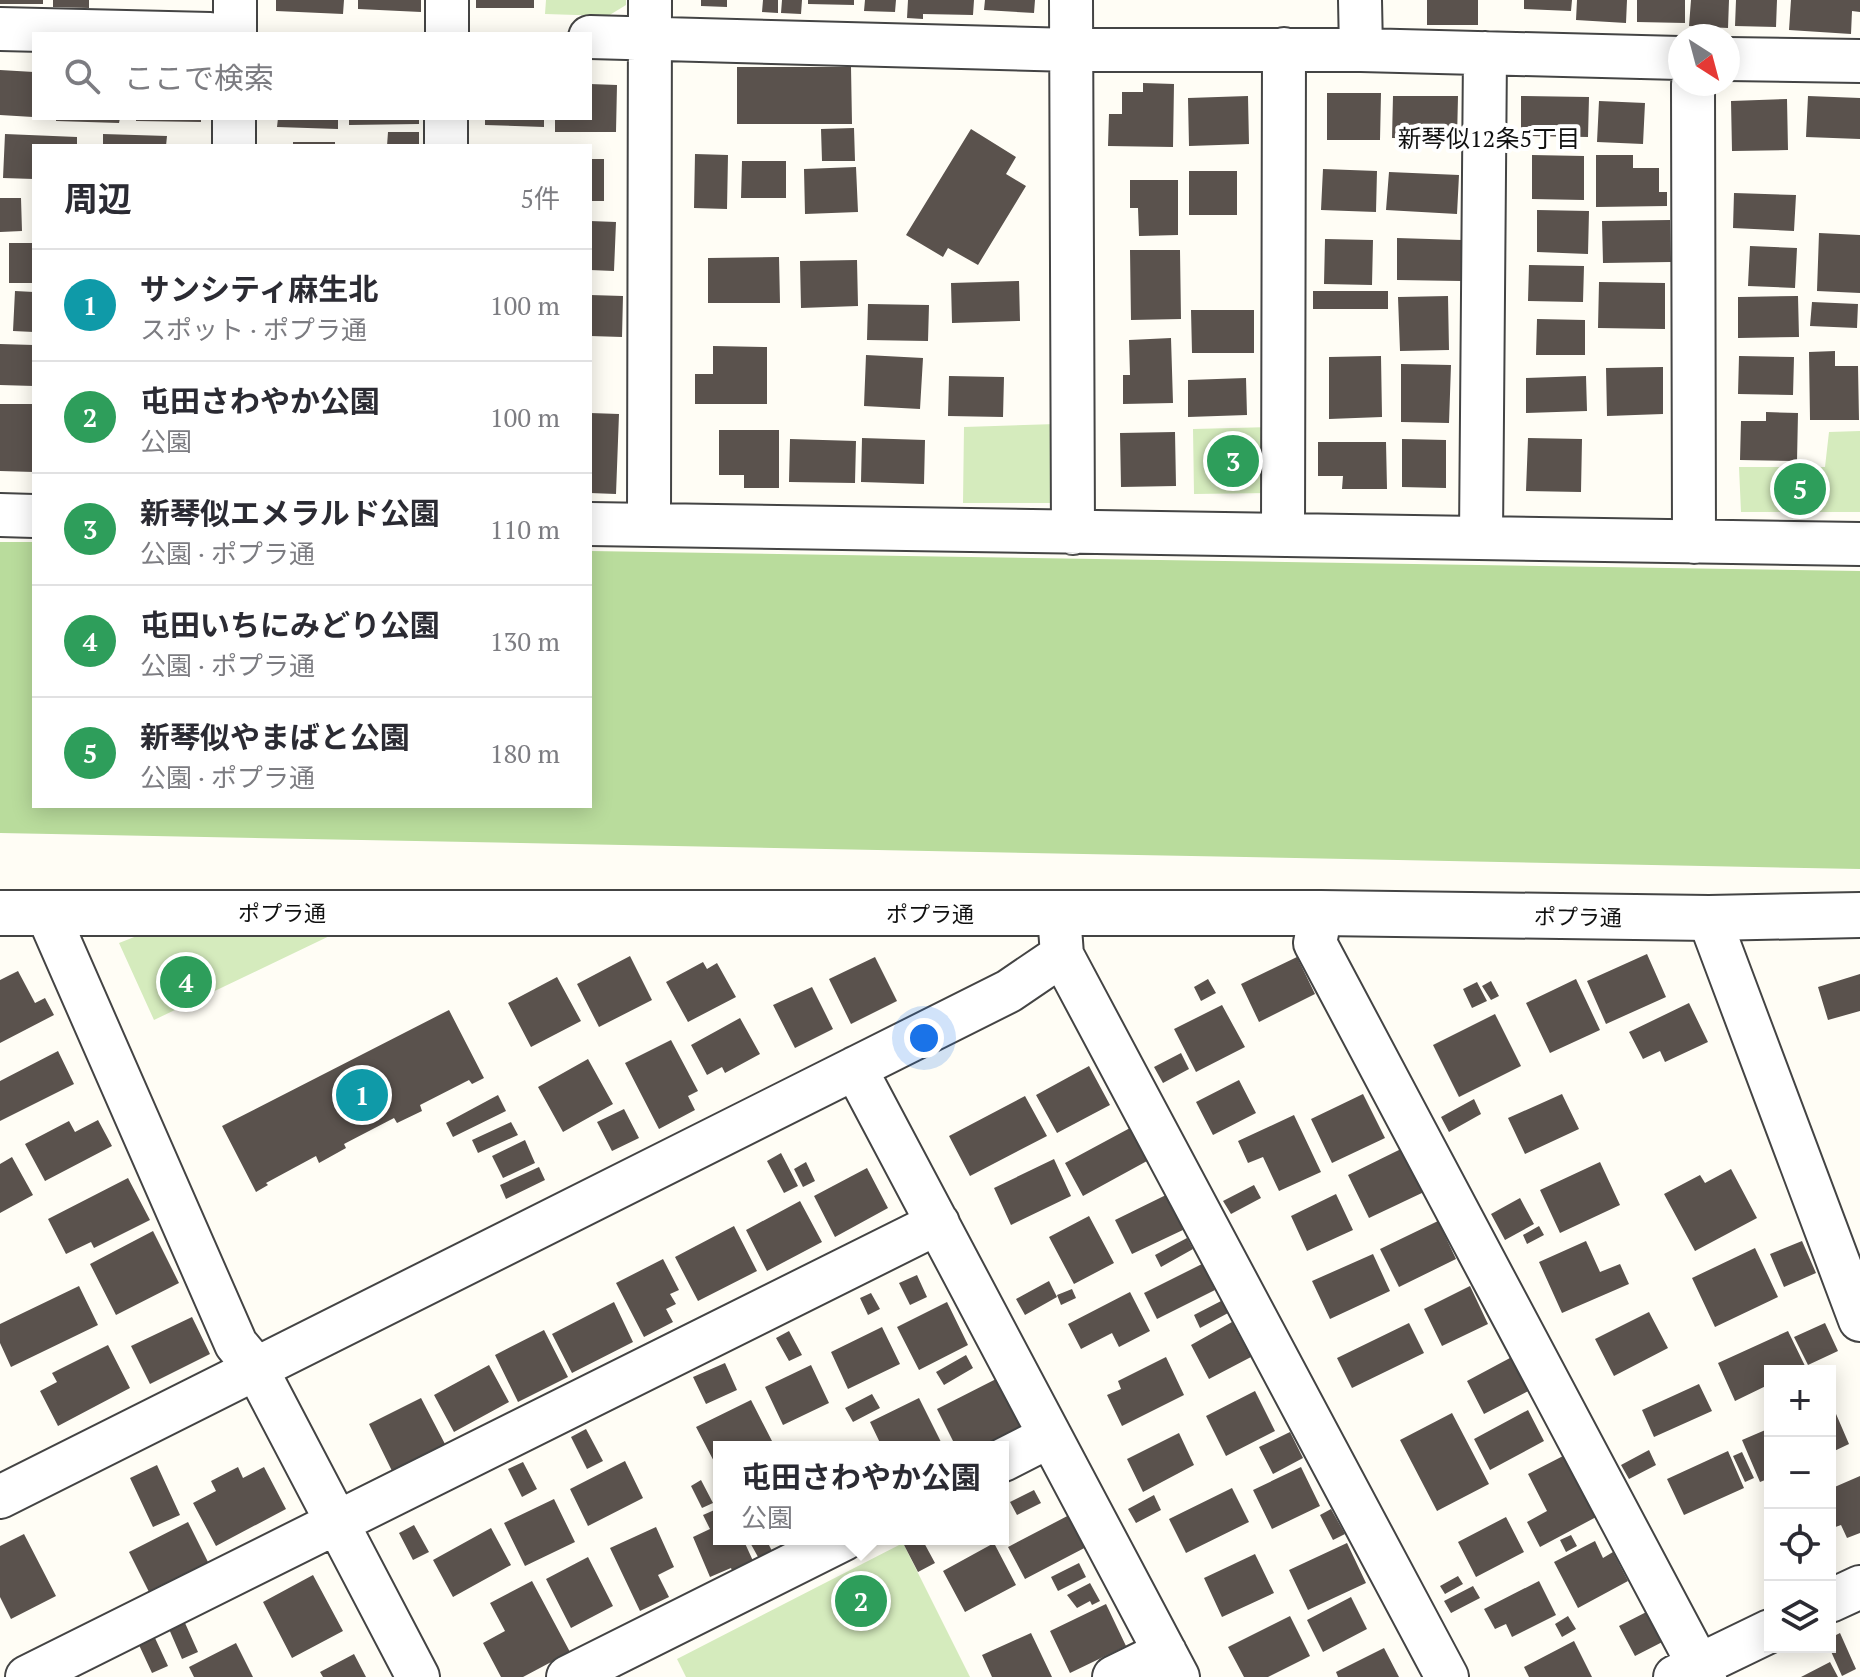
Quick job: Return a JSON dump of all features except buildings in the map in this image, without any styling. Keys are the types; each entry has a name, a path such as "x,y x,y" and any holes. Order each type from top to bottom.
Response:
{"street":[{"path":"235,0 235,32"},
{"path":"447,0 447,32"},
{"path":"1071,0 1073,533"},
{"path":"1360,0 1361,50"},
{"path":"649,525 650,19"},
{"path":"592,36 650,19 1072,50 1284,49 1668,58"},
{"path":"0,29 126,32"},
{"path":"1283,535 1284,49"},
{"path":"1481,536 1485,53"},
{"path":"1740,59 1860,61"},
{"path":"1693,96 1694,542"},
{"path":"234,120 234,144"},
{"path":"446,120 446,144"},
{"path":"0,515 32,516"},
{"path":"592,524 1860,544"},
{"name":"ポプラ通","path":"0,913 1061,935 1321,913 1709,918 1860,915"},
{"path":"47,913 236,1344 256,1368 418,1677"},
{"path":"1321,913 1315,943 1693,1673 1764,1634"},
{"path":"1709,918 1860,1320"},
{"path":"5,1482 256,1368 1009,991 1061,935 1447,1677"},
{"path":"855,1068 1171,1665 1114,1677"},
{"path":"27,1677 938,1223"},
{"path":"1009,1457 1050,1436"},
{"path":"568,1677 832,1545"},
{"path":"1836,1598 1860,1587"}],"green space":[{"path":"546,0 626,0 626,5 608,16 545,14"},
{"path":"1056,424 1056,503 963,503 964,427"},
{"path":"1272,427 1271,493 1194,494 1193,429"},
{"path":"1860,431 1860,512 1741,512 1739,467 1825,467 1829,432"},
{"path":"0,542 32,542 32,808 592,808 592,551 1860,571 1860,869 0,833"},
{"path":"342,930 154,1020 119,943 147,932"},
{"path":"904,1545 970,1677 686,1677 677,1659"}],"place":[{"name":"新琴似エメラルド公園","path":"1233,461"},
{"name":"新琴似やまばと公園","path":"1800,489"},
{"name":"屯田いちにみどり公園","path":"186,982"},
{"name":"サンシティ麻生北","path":"362,1095"},
{"name":"屯田さわやか公園","path":"861,1601"}],"district":[{"name":"新琴似12条5丁目","path":"1489,139"}]}
